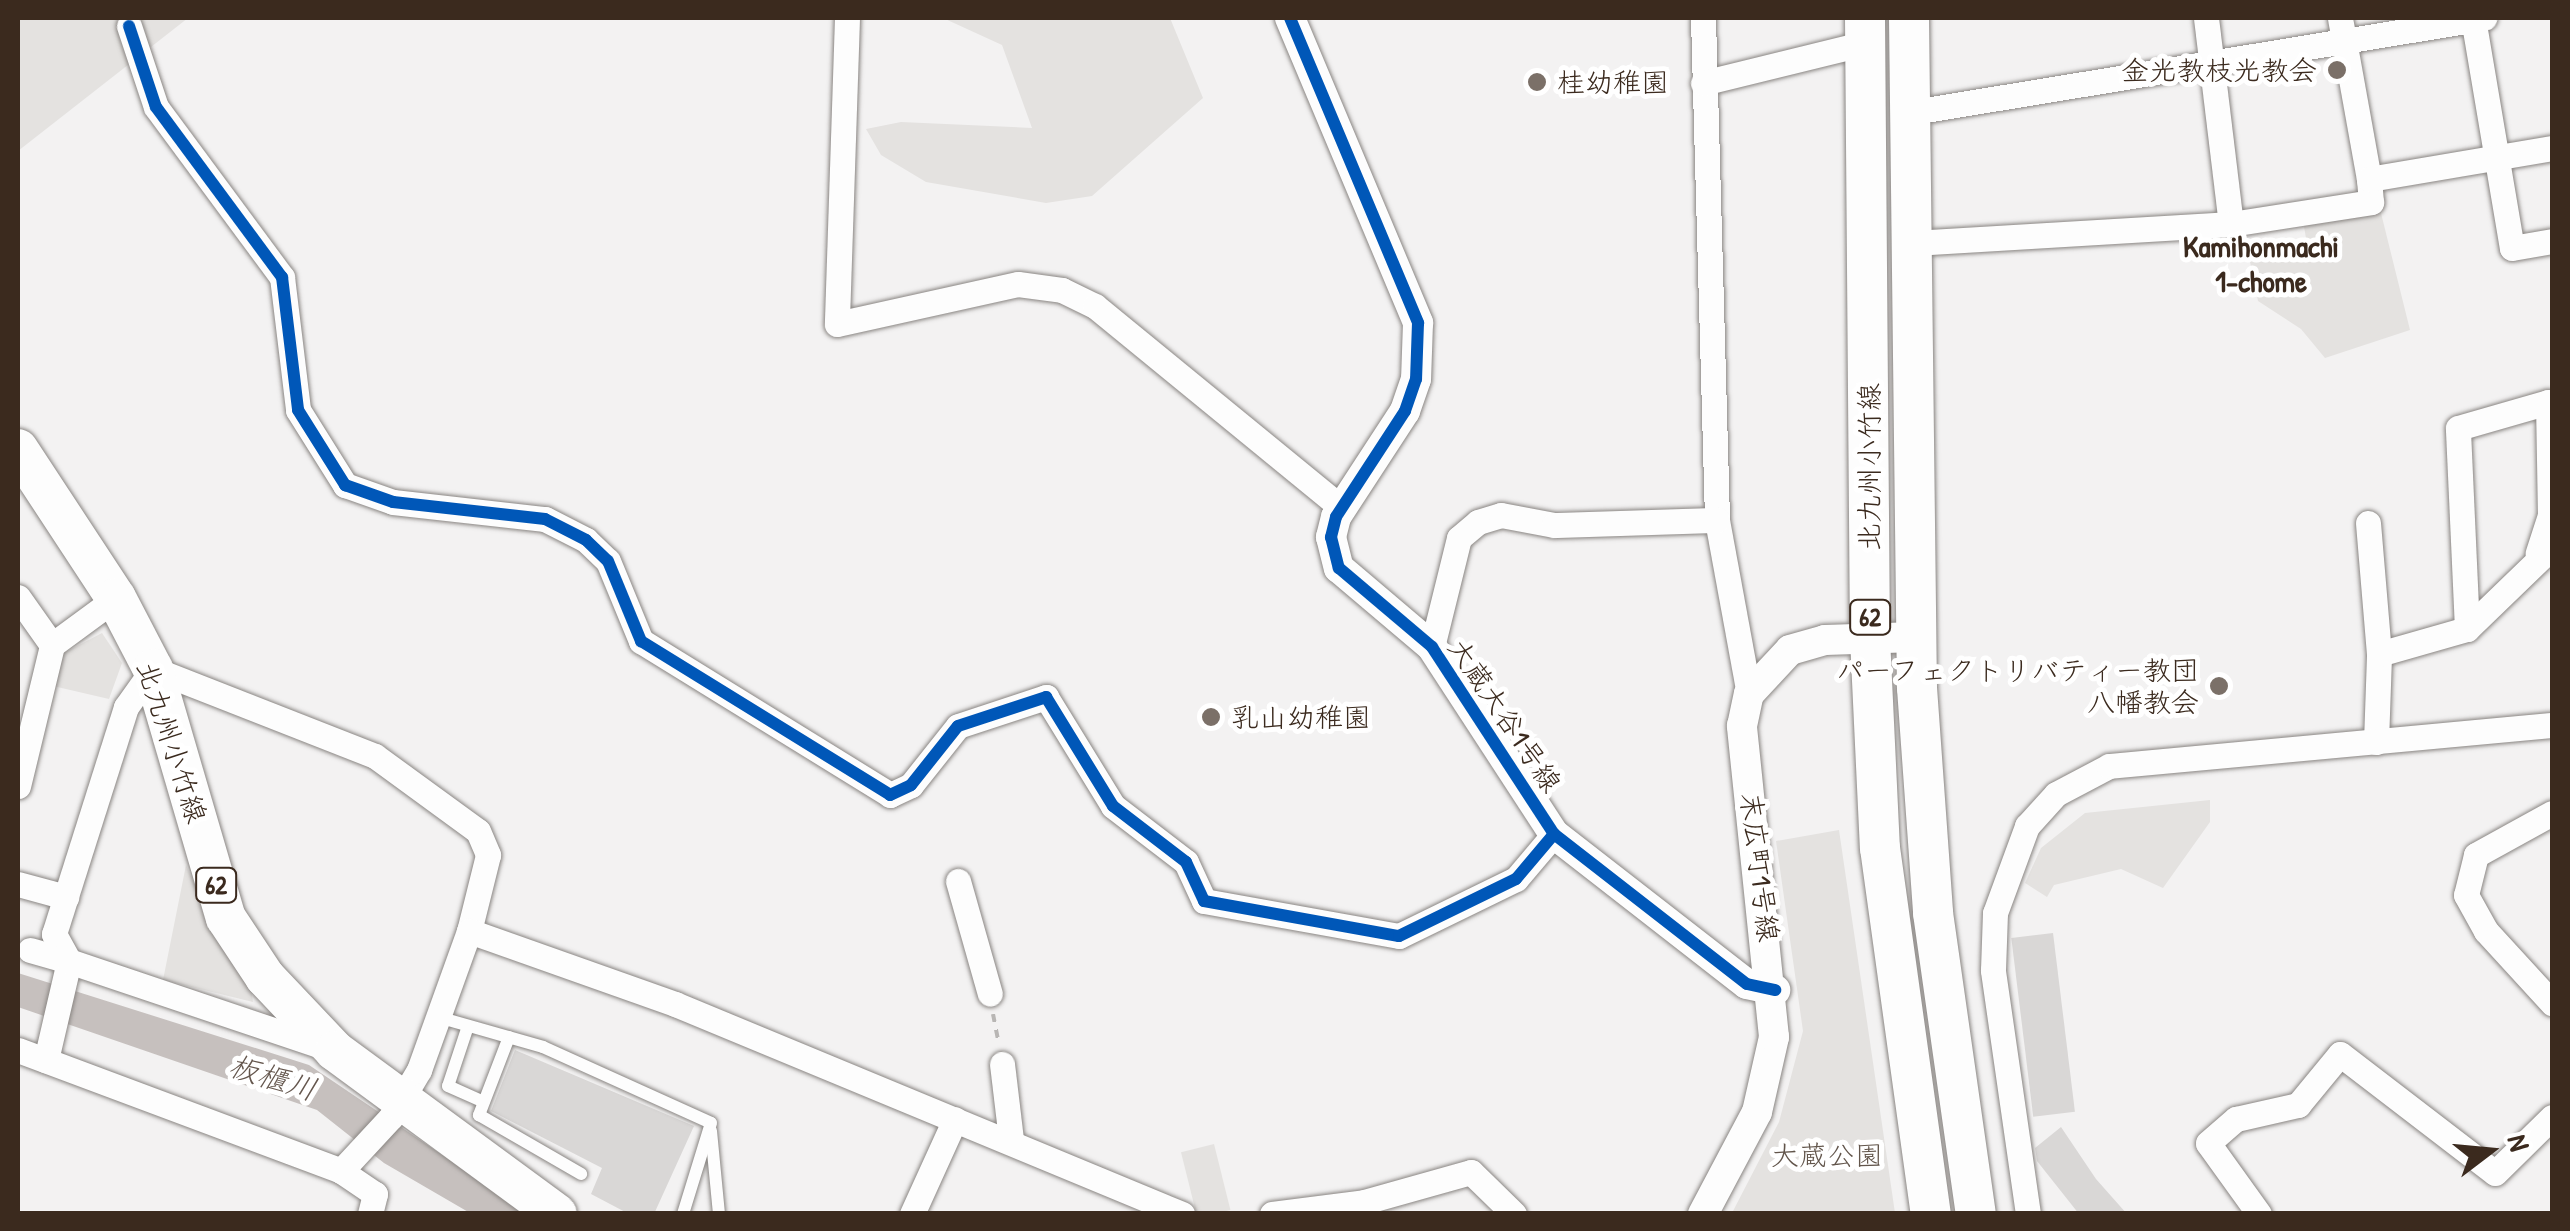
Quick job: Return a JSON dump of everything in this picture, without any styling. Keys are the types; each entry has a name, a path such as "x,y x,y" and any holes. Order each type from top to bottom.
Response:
{"main road":[{"name":"北九州小竹線","path":"1909,18 1916,637 1933,913 1976,1214"},
{"name":"北九州小竹線","path":"1866,30 1870,638 1880,848 1931,1214"},
{"name":"北九州小竹線","path":"18,449 116,598 152,669 226,918 265,977 335,1051 397,1108 557,1214"}],"street":[{"path":"847,18 837,324 1018,284 1062,290 1096,306 1341,507"},
{"name":"大蔵大谷1号線","path":"1290,18 1418,322 1416,380 1404,410 1341,507 1331,537 1339,568 1432,647 1554,834 1747,984 1775,990"},
{"path":"1703,18 1717,520 1749,694"},
{"path":"2206,18 2231,224"},
{"path":"1913,112 2214,66 2342,30 2477,18 2512,248 2552,241"},
{"path":"129,26 156,107 282,277 298,410 346,486 393,502 545,519 586,540 608,561 641,641 890,795 911,785 958,726 1046,697 1113,806 1186,862 1204,900 1399,936 1516,879 1554,834"},
{"path":"1703,83 1866,30"},
{"path":"1913,243 2231,224 2371,202 2342,30"},
{"path":"2368,179 2552,148"},
{"path":"2379,654 2467,630 2545,550 2550,516 2548,402 2458,428 2467,630"},
{"path":"1432,647 1459,538 1478,522 1501,515 1554,526 1717,520"},
{"path":"2368,523 2379,654 2376,742"},
{"path":"18,597 52,645"},
{"path":"18,786 52,645 116,598"},
{"path":"1749,694 1790,650 1870,638 1916,637"},
{"path":"46,1060 68,967 54,934 126,707 152,669 375,756 478,831 488,855 469,931 438,1017 397,1108 341,1171"},
{"name":"末広町1号線","path":"1702,1214 1757,1112 1774,1037 1775,990 1742,726 1749,694"},
{"path":"2028,1214 1993,970 1995,913 2027,826 2056,794 2109,766 2552,726"},
{"path":"2552,814 2491,842 2466,873 2466,896 2486,931 2552,1003"},
{"path":"958,881 990,994"},
{"path":"18,884 66,896"},
{"path":"469,931 1011,1140 1182,1214"},
{"path":"30,950 68,967 335,1051"},
{"path":"18,1050 341,1171 375,1194 370,1214"},
{"path":"2250,1211 2208,1143 2236,1119 2298,1105 2340,1054 2495,1172 2552,1117"},
{"path":"1002,1064 1011,1140"},
{"path":"912,1214 955,1119"},
{"path":"1272,1214 1364,1202 1471,1172 1514,1214"}],"lane":[{"path":"438,1017 509,1037 711,1123"},
{"path":"468,1026 448,1086 484,1102"},
{"path":"509,1037 479,1115 500,1132 581,1174"},
{"path":"683,1214 711,1123"},
{"path":"711,1123 719,1214"}],"path":[{"path":"990,994 1002,1064"}],"green space":[{"path":"18,18 188,18 18,151"},
{"path":"943,18 1170,18 1203,98 1092,196 1046,203 926,182 881,155 866,129 901,122 1032,128 1002,45"},
{"path":"2380,209 2410,330 2325,358 2301,329 2258,301 2248,252 2307,244 2302,215"},
{"path":"102,633 122,663 109,699 53,686 60,655"},
{"path":"2210,800 2210,822 2163,888 2121,869 2054,885 2047,897 2025,883 2041,848 2085,813"},
{"name":"大蔵公園","path":"1839,830 1895,1213 1732,1213 1779,1122 1803,1031 1776,841"},
{"path":"186,865 220,942 251,989 253,1002 163,980"},
{"path":"1214,1144 1230,1210 1196,1214 1181,1152"}],"water":[{"name":"板櫃川","path":"18,973 309,1065 528,1213 470,1213 384,1163 317,1110 18,1007"}],"building":[{"path":"2053,933 2075,1112 2033,1117 2011,938"},
{"path":"515,1050 694,1126 654,1214 629,1214 591,1194 602,1168 491,1111"},
{"path":"2061,1127 2096,1179 2127,1214 2079,1214 2037,1161 2035,1148"}],"cycle path":[{"path":"1290,18 1418,323 1416,379 1405,411 1336,517 1331,537 1339,568 1432,647 1554,834 1747,984 1775,990"},
{"path":"129,26 156,107 282,277 298,410 345,485 393,502 545,519 586,540 608,561 641,641 890,795 911,785 958,726 1046,697 1113,806 1186,862 1204,901 1399,936 1516,879 1554,834"}],"place":[{"name":"金光教枝光教会","path":"2337,70"},
{"name":"桂幼稚園","path":"1537,82"},
{"name":"パーフェクトリバティー教団 八幡教会","path":"2219,686"},
{"name":"乳山幼稚園","path":"1211,717"}],"district":[{"name":"Kamihonmachi 1-chome","path":"2261,263"}]}
